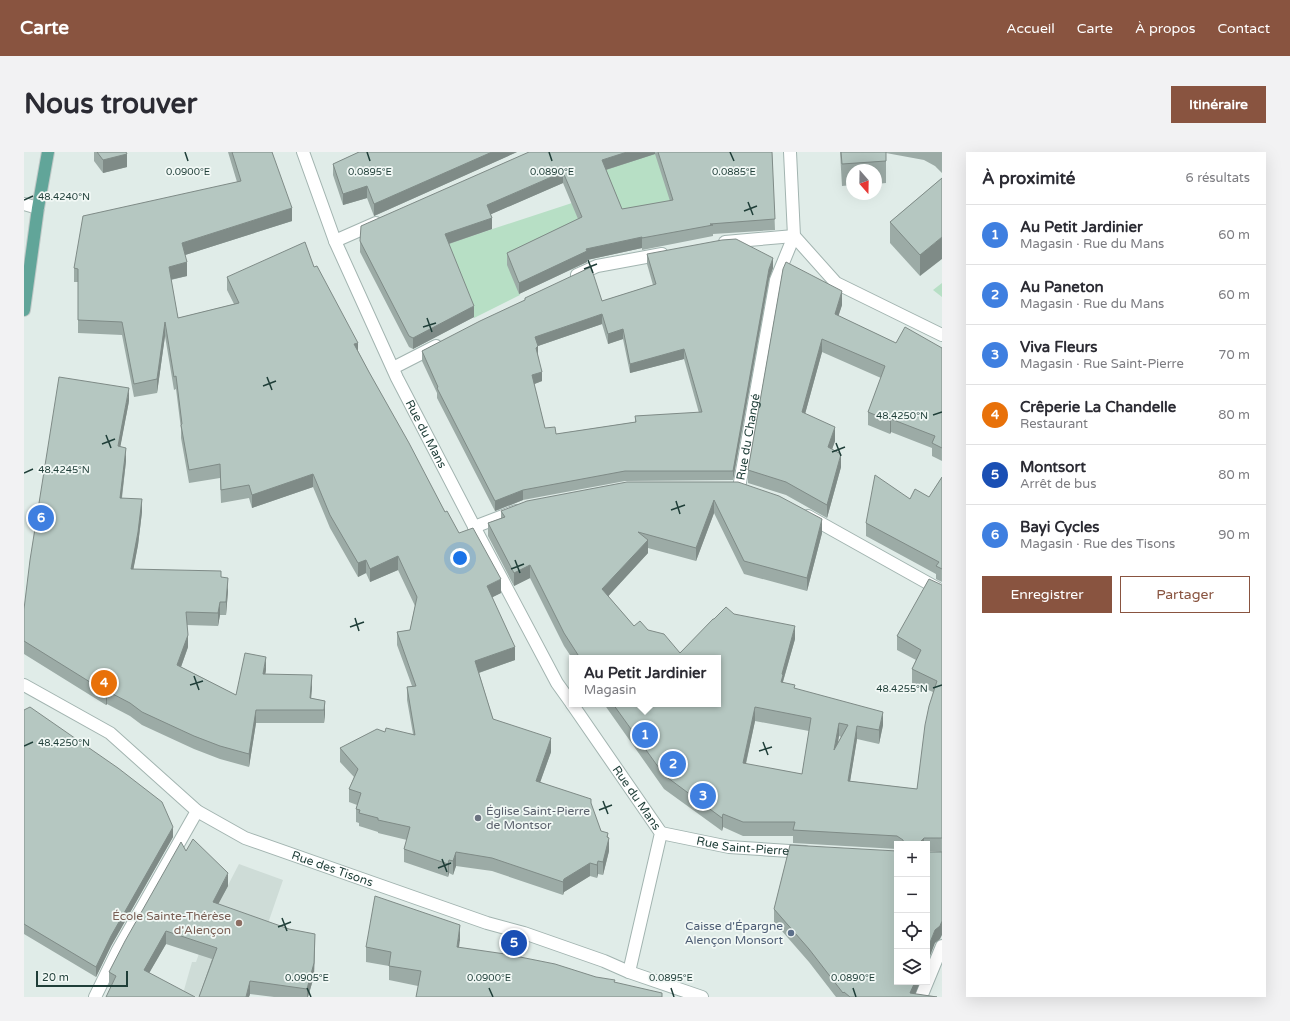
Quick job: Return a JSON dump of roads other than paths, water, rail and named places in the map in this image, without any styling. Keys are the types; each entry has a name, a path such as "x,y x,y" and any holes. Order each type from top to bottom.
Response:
{"main road":[{"path":"24,310 38,208 48,152"}],"street":[{"name":"Rue du Mans","path":"303,152 336,241 393,368 474,527 557,683 569,700"},
{"path":"790,152 794,236 836,283 942,335"},
{"path":"24,204 38,208"},
{"path":"336,241 386,219"},
{"path":"714,244 794,236"},
{"name":"Rue du Changé","path":"724,488 743,489 776,280 794,236"},
{"path":"569,279 597,266 675,251"},
{"path":"393,368 449,339"},
{"path":"474,527 524,507"},
{"path":"796,510 942,591"},
{"name":"Rue des Tisons","path":"24,684 110,733 197,811 245,838 604,961 675,993"},
{"name":"Rue du Mans","path":"574,707 661,833 629,972"},
{"path":"95,997 118,950 197,811"},
{"name":"Rue Saint-Pierre","path":"661,833 729,847 816,852"},
{"path":"921,997 942,946"},
{"path":"675,993 702,997"}],"place":[{"name":"Bayi Cycles","path":"41,518"},
{"name":"Crêperie La Chandelle","path":"104,683"},
{"name":"Au Petit Jardinier","path":"645,735"},
{"name":"Au Paneton","path":"673,764"},
{"name":"Viva Fleurs","path":"703,796"},
{"name":"Église Saint-Pierre de Montsor","path":"478,818"},
{"name":"École Sainte-Thérèse d'Alençon","path":"239,923"},
{"name":"Caisse d'Épargne Alençon Monsort","path":"791,933"},
{"name":"Montsort","path":"514,943"}]}
